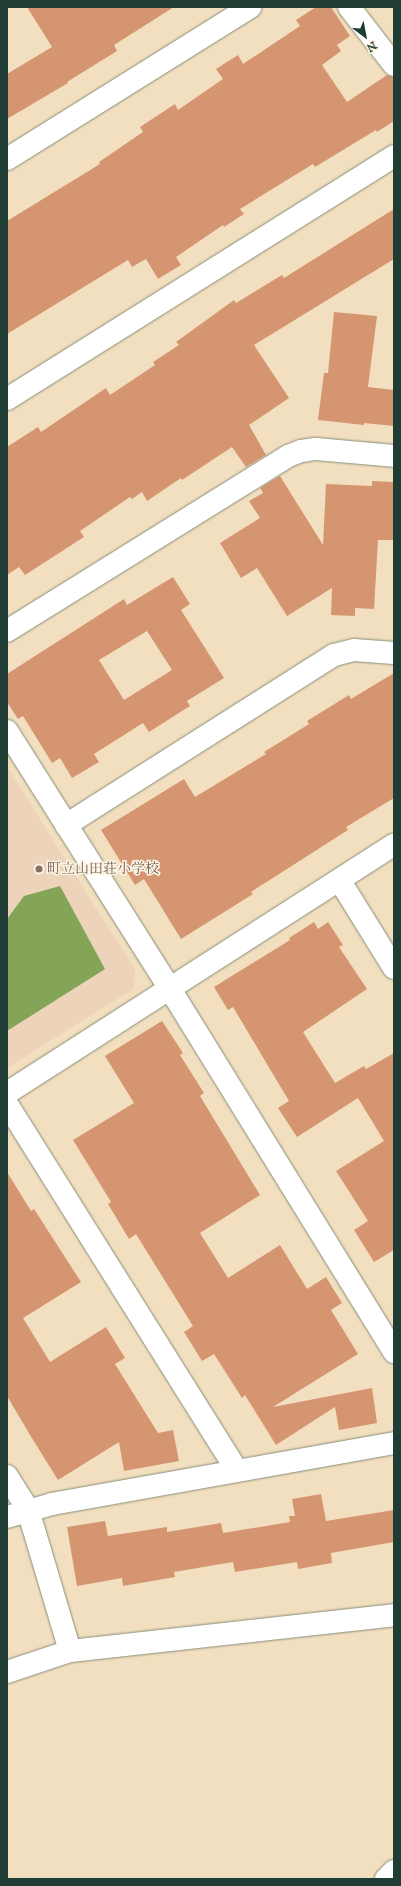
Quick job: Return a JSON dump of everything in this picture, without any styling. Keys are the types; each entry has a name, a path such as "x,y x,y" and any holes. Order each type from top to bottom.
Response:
{"street":[{"path":"7,159 250,7"},
{"path":"349,7 394,65"},
{"path":"7,399 394,156"},
{"path":"7,631 288,456 301,451 316,449 394,456"},
{"path":"66,825 334,655 354,650 394,653"},
{"path":"7,731 170,989 394,1352"},
{"path":"7,1093 394,845"},
{"path":"340,881 394,968"},
{"path":"7,1104 237,1470"},
{"path":"7,1517 52,1504 394,1443"},
{"path":"7,1476 28,1510 70,1651"},
{"path":"7,1672 70,1651 394,1615"},
{"path":"386,1879 394,1871"}],"shaded area":[{"name":"町立山田荘小学校","path":"7,767 135,970 133,989 7,1068"}],"green space":[{"path":"60,886 105,969 7,1031 7,919 24,896"}],"building":[{"path":"27,7 174,7 114,45 117,51 67,82 68,83 7,119 7,74 52,47"},
{"path":"316,7 331,7 350,36 337,45 341,51 322,65 347,102 387,75 394,77 394,121 377,132 376,130 315,167 313,164 240,209 244,214 224,227 223,225 176,257 181,265 158,279 146,259 132,267 128,260 7,334 7,221 100,164 99,162 143,132 140,127 175,104 178,110 223,79 216,69 238,55 243,64 300,26 296,20"},
{"path":"394,209 394,259 254,345 289,398 249,425 266,455 246,467 232,447 147,501 142,492 132,499 130,497 80,531 84,537 25,575 19,567 7,575 7,447 38,427 41,432 106,388 110,395 155,365 153,362 179,345 176,342 234,300 236,303 282,275 284,278"},
{"path":"334,312 377,316 368,387 394,390 394,426 364,423 364,425 318,420 324,373 328,373"},
{"path":"280,476 323,545 326,484 372,486 372,481 394,482 394,540 378,540 374,609 355,608 355,616 331,615 332,588 287,616 257,568 241,578 220,543 260,518 249,501 263,493 260,488"},
{"path":"173,577 190,604 181,610 224,678 187,701 190,706 149,732 143,723 94,754 99,762 72,778 60,758 52,763 23,716 18,719 7,702 7,674 124,599 127,605","holes":["147,631 172,670 124,700 99,660"]},
{"path":"394,673 394,798 346,827 348,830 251,892 253,894 181,939 144,879 135,885 101,830 184,779 195,797 266,754 264,752 309,724 307,721 349,695 351,699"},
{"path":"314,922 318,929 328,922 343,945 339,947 367,989 303,1032 335,1083 364,1066 366,1069 394,1053 394,1250 374,1262 354,1230 368,1221 336,1171 384,1141 358,1098 297,1137 278,1108 289,1101 233,1007 228,1010 214,987 290,940 289,938"},
{"path":"162,1021 183,1053 180,1055 204,1093 200,1096 260,1195 200,1233 228,1278 280,1245 307,1289 326,1277 342,1303 331,1310 358,1354 273,1407 372,1388 377,1423 339,1430 335,1407 276,1445 245,1395 242,1398 214,1354 202,1361 184,1332 193,1326 136,1234 129,1239 108,1204 111,1202 73,1140 134,1103 105,1056"},
{"path":"7,1172 31,1211 34,1209 81,1282 23,1318 50,1362 106,1327 125,1358 115,1364 158,1433 173,1430 179,1461 124,1471 119,1442 58,1480 30,1435 7,1396"},
{"path":"321,1494 326,1521 394,1510 394,1542 331,1553 332,1563 298,1569 297,1562 235,1572 233,1562 174,1572 175,1577 123,1586 122,1578 77,1586 67,1527 105,1521 108,1536 167,1527 167,1532 221,1523 223,1533 290,1522 289,1516 295,1516 292,1499"}],"place":[{"name":"町立山田荘小学校","path":"39,869"}]}
